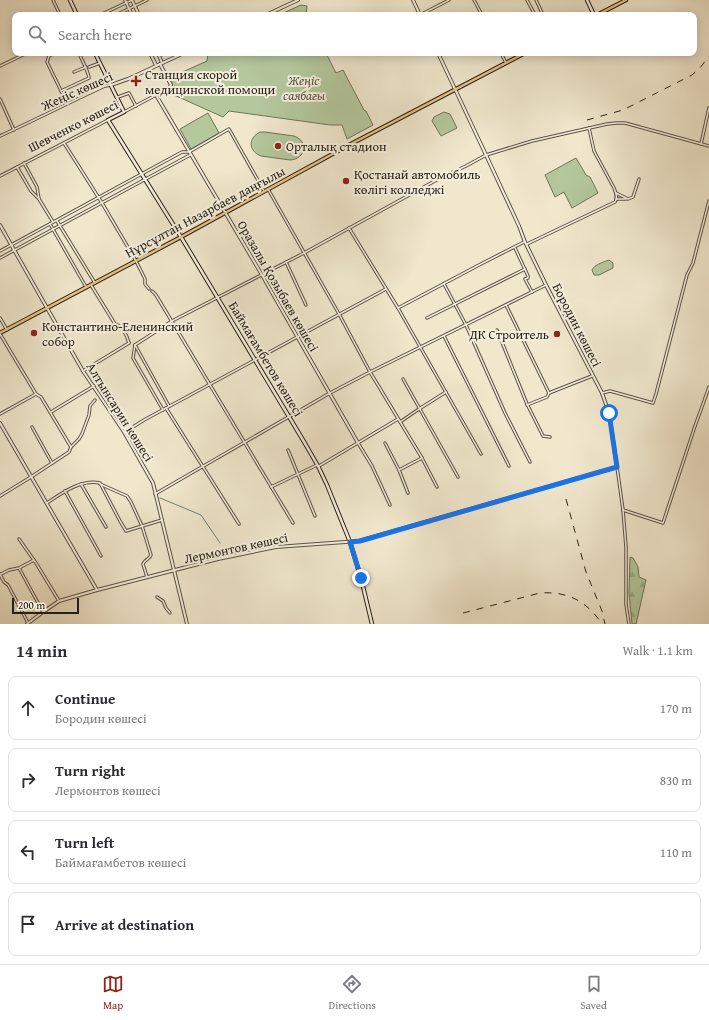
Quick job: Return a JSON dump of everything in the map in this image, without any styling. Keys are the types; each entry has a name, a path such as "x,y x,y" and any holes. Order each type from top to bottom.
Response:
{"main road":[{"path":"70,0 76,12"},
{"path":"587,0 594,12"},
{"path":"602,12 626,0"},
{"path":"96,56 124,112"},
{"name":"Нұрсұлтан Назарбаев даңғылы","path":"0,334 519,56"},
{"name":"Шевченко көшесі","path":"108,120 124,112"},
{"name":"Баймағамбетов көшесі","path":"108,120 182,237 318,465 350,542 361,578 372,624"}],"street":[{"path":"53,0 59,12"},
{"path":"106,12 126,1 132,0 138,12"},
{"path":"122,12 147,0"},
{"path":"272,12 298,0"},
{"path":"413,0 419,12"},
{"path":"426,12 449,0"},
{"path":"474,0 480,12"},
{"path":"527,0 533,12"},
{"path":"536,0 542,12"},
{"path":"126,1 131,12"},
{"path":"0,66 21,56"},
{"path":"48,56 47,62 67,103"},
{"path":"61,90 89,78 87,68 81,56"},
{"path":"151,56 156,66"},
{"path":"156,95 169,88 171,85 159,56"},
{"name":"Жеңіс көшесі","path":"0,136 67,103 105,86 128,79 177,56"},
{"name":"Бородин көшесі","path":"439,56 546,285 602,393 609,413 623,510 626,547 626,604 628,624"},
{"path":"502,56 506,63"},
{"path":"74,72 100,63"},
{"path":"117,98 129,93 136,106"},
{"name":"Шевченко көшесі","path":"124,112 156,95"},
{"name":"Оразалы Қозыбаев көшесі","path":"156,95 372,466 390,505"},
{"path":"0,99 14,130"},
{"path":"701,144 709,108"},
{"name":"Шевченко көшесі","path":"0,176 108,120"},
{"path":"134,345 172,321 304,253 486,154 532,141 612,123 625,124 709,146"},
{"path":"398,308 479,265 615,202 616,194 594,151 589,128"},
{"path":"0,258 145,179 229,129 264,192"},
{"path":"64,143 136,261 145,279 145,284 149,289"},
{"path":"0,251 182,152 190,153"},
{"path":"24,163 37,187 39,199"},
{"path":"17,167 31,191 39,199 53,222"},
{"path":"616,199 628,199 633,197 639,179"},
{"path":"268,190 339,314 370,372 422,458 437,487"},
{"path":"616,194 628,199"},
{"path":"602,393 610,391 653,403 687,275 693,263 709,201"},
{"path":"57,220 95,283"},
{"path":"50,224 87,287"},
{"name":"Алтынсарин көшесі","path":"0,225 47,308 84,370 124,432 153,483 187,624"},
{"path":"349,228 398,308 481,454"},
{"path":"515,248 529,277 525,279 532,292"},
{"path":"286,262 306,305"},
{"path":"427,318 525,268"},
{"path":"444,284 466,325 505,413 530,462"},
{"path":"84,370 130,343 120,326 115,324 91,285"},
{"path":"155,494 330,393 546,285"},
{"path":"124,432 209,384 386,289"},
{"path":"152,291 172,321 292,523"},
{"path":"506,305 550,393"},
{"path":"0,318 7,330"},
{"path":"497,330 527,405 543,436 550,437"},
{"path":"0,334 36,394 41,396 71,447"},
{"path":"444,336 509,466"},
{"path":"134,345 169,406"},
{"path":"134,345 133,358 163,410"},
{"path":"527,405 547,397 550,393 593,376"},
{"path":"403,379 458,477"},
{"path":"51,412 94,386"},
{"path":"623,510 663,523 692,432 709,387"},
{"path":"400,422 446,392"},
{"path":"0,414 36,394"},
{"path":"0,496 69,452 71,447 82,434 89,415 90,406 95,400"},
{"path":"166,408 239,524"},
{"path":"271,486 318,465 398,419"},
{"path":"0,423 97,590"},
{"path":"32,427 52,463"},
{"path":"385,443 399,470 408,493"},
{"path":"288,450 315,516"},
{"path":"399,470 422,458"},
{"name":"Лермонтов көшесі","path":"28,623 59,601 97,590 174,570 276,547 350,542 366,539 617,467"},
{"path":"46,503 65,491 81,484 93,482 100,483 127,496 142,526 151,555 143,564 147,577"},
{"path":"100,483 125,530 128,531 162,520"},
{"path":"81,484 106,527"},
{"path":"65,491 101,556"},
{"path":"19,539 34,560 59,601"},
{"path":"33,624 28,623 8,585 4,582 0,574 19,568 34,560"},
{"path":"19,568 43,612"},
{"path":"157,597 163,600 170,613"}],"green space":[{"path":"301,5 307,6 306,12 286,12"},
{"name":"Жеңіс саябағы","path":"208,56 328,56 336,73 343,70 373,125 347,139 342,125 330,125 229,111 223,117 174,95 169,78 207,61"},
{"path":"444,112 450,114 457,128 441,136 432,121 434,117"},
{"path":"208,113 219,133 191,149 180,129"},
{"name":"Орталық стадион","path":"260,132 294,136 299,138 304,146 304,150 299,157 290,160 261,156 254,151 251,144 253,138"},
{"path":"576,158 586,175 590,177 598,193 572,208 564,192 555,197 545,175"},
{"path":"609,260 613,263 613,268 599,275 594,275 592,270 595,267"},
{"path":"630,557 633,558 638,567 639,577 646,580 636,624 632,624 629,593"}],"waterway":[{"path":"160,498 201,515 220,543"}],"railway":[{"path":"587,120 623,110 692,75 700,68 709,56"},
{"path":"566,499 586,572 602,611 605,624"},
{"path":"463,613 540,593 550,593 576,599 590,609 602,624"}],"place":[{"name":"Станция скорой медицинской помощи","path":"136,81"},
{"name":"Орталық стадион","path":"278,146"},
{"name":"Қостанай автомобиль көлігі колледжі","path":"346,181"},
{"name":"Константино-Еленинский собор","path":"34,333"},
{"name":"ДК Строитель","path":"557,334"}],"route":[{"path":"361,578 350,542 360,541 617,467 609,413"}]}
